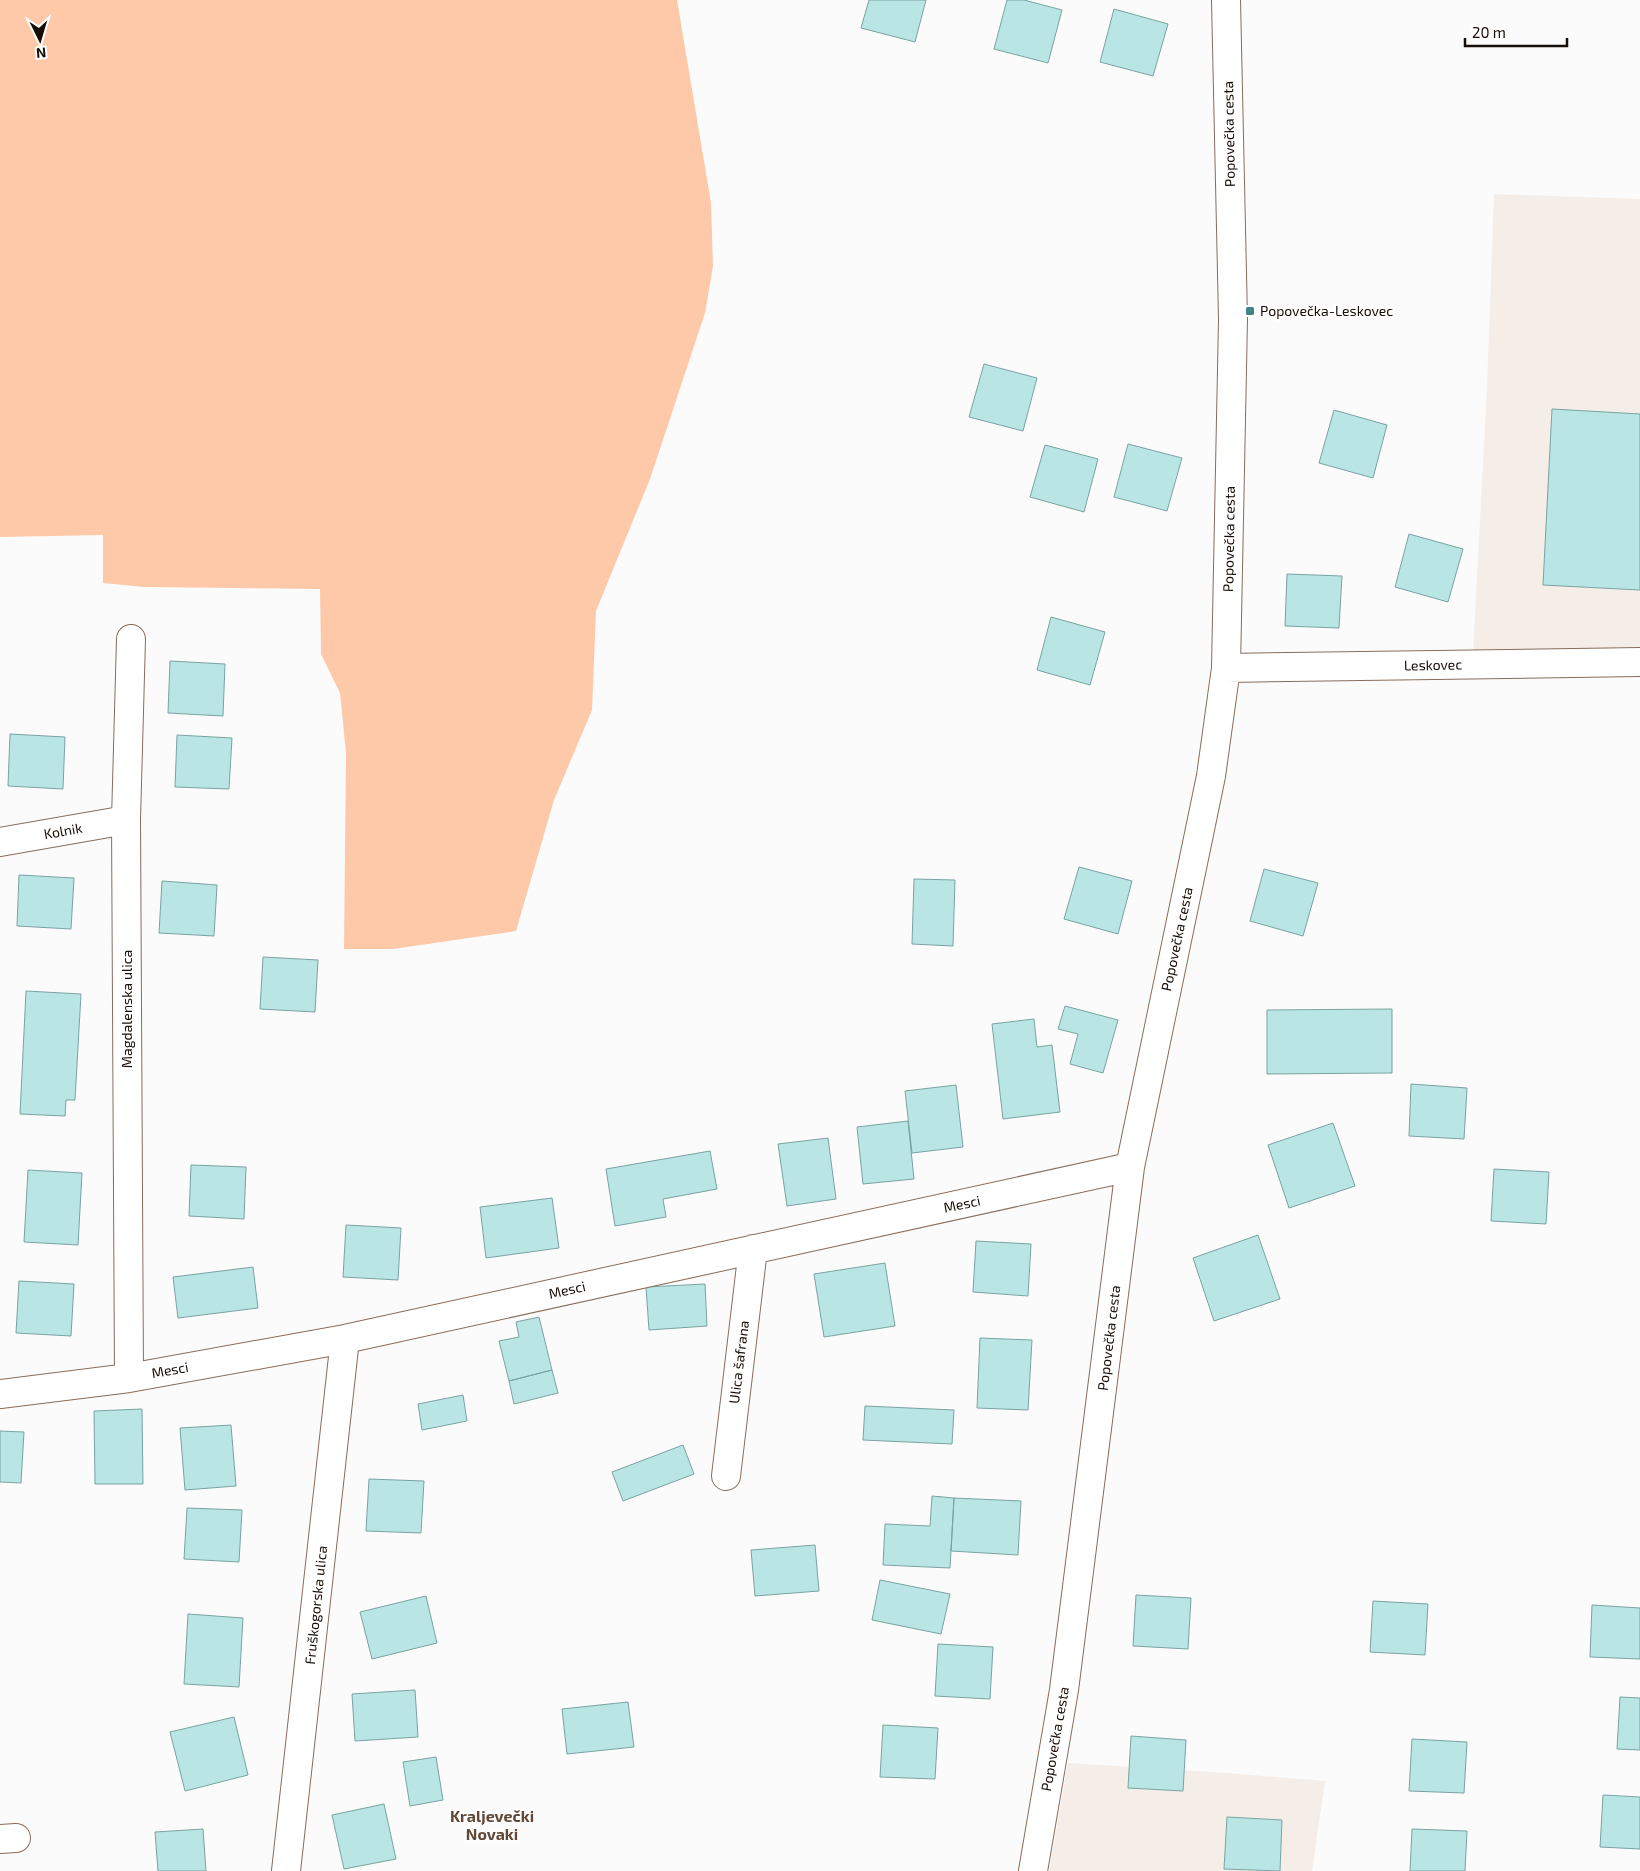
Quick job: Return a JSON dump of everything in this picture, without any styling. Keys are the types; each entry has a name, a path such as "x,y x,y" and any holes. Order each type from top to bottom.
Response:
{"street":[{"name":"Popovečka cesta","path":"1033,1871 1064,1690 1130,1167 1211,776 1226,668 1233,319 1226,0"},
{"name":"Magdalenska ulica","path":"129,1378 126,820 130,639"},
{"name":"Leskovec","path":"1226,668 1640,662"},
{"name":"Kolnik","path":"0,842 126,820"},
{"name":"Mesci","path":"0,1394 129,1378 345,1339 753,1248 1130,1167"},
{"name":"Ulica šafrana","path":"726,1476 753,1248"},
{"name":"Fruškogorska ulica","path":"286,1871 345,1339"}],"shaded area":[{"path":"0,0 677,0 711,203 713,266 705,313 650,479 596,611 592,710 554,800 516,931 393,949 344,949 346,753 340,693 321,654 320,589 144,587 103,583 103,535 0,537"},
{"path":"1494,194 1640,199 1640,652 1473,653 1487,388"},
{"path":"1068,1763 1325,1781 1312,1871 1049,1871"}],"building":[{"path":"869,0 926,0 915,42 861,28"},
{"path":"1007,0 1024,0 1062,10 1048,63 994,49"},
{"path":"1114,9 1168,24 1153,76 1100,62"},
{"path":"984,364 1037,378 1023,431 969,417"},
{"path":"1552,409 1640,414 1640,590 1543,585"},
{"path":"1334,410 1387,425 1373,478 1319,463"},
{"path":"1128,444 1182,458 1167,511 1114,497"},
{"path":"1045,445 1098,459 1084,512 1030,497"},
{"path":"1409,534 1463,549 1448,602 1395,587"},
{"path":"1287,574 1342,576 1339,628 1285,626"},
{"path":"1051,617 1105,632 1090,685 1037,670"},
{"path":"170,661 225,664 223,716 168,713"},
{"path":"10,734 65,737 63,789 8,786"},
{"path":"177,735 232,738 229,789 175,787"},
{"path":"1079,867 1132,881 1118,934 1064,919"},
{"path":"1264,869 1318,883 1303,936 1250,921"},
{"path":"19,875 74,878 71,929 17,926"},
{"path":"914,879 955,880 953,946 912,944"},
{"path":"162,881 217,885 214,936 159,933"},
{"path":"263,957 318,960 315,1012 260,1009"},
{"path":"26,991 81,994 75,1100 66,1100 65,1116 20,1114"},
{"path":"1065,1006 1118,1020 1103,1073 1070,1064 1078,1034 1058,1029"},
{"path":"1392,1009 1392,1073 1267,1074 1267,1010"},
{"path":"1034,1019 1037,1047 1052,1045 1060,1112 1003,1119 992,1024"},
{"path":"1411,1084 1467,1088 1464,1139 1409,1136"},
{"path":"956,1085 963,1147 912,1153 905,1091"},
{"path":"908,1121 914,1179 863,1184 857,1127"},
{"path":"1333,1123 1355,1186 1289,1208 1268,1145"},
{"path":"828,1138 836,1199 787,1206 778,1144"},
{"path":"710,1151 717,1189 663,1199 666,1217 615,1226 606,1169"},
{"path":"191,1165 246,1167 244,1219 189,1216"},
{"path":"1494,1169 1549,1172 1546,1224 1491,1221"},
{"path":"28,1170 82,1173 78,1245 24,1242"},
{"path":"552,1198 559,1248 486,1258 480,1207"},
{"path":"346,1225 401,1228 398,1280 343,1277"},
{"path":"1258,1235 1280,1299 1214,1321 1193,1258"},
{"path":"976,1241 1031,1244 1028,1296 973,1292"},
{"path":"885,1263 895,1326 824,1337 814,1274"},
{"path":"253,1267 258,1308 178,1318 173,1277"},
{"path":"19,1281 74,1284 71,1336 16,1333"},
{"path":"705,1284 707,1326 649,1330 646,1287"},
{"path":"539,1317 552,1370 509,1381 499,1341 519,1337 516,1322"},
{"path":"980,1338 1032,1340 1028,1410 977,1408"},
{"path":"552,1370 558,1393 514,1404 509,1381"},
{"path":"463,1395 467,1421 422,1430 418,1404"},
{"path":"865,1406 954,1410 952,1444 863,1440"},
{"path":"142,1409 143,1484 95,1484 94,1411"},
{"path":"231,1425 236,1486 185,1490 180,1428"},
{"path":"0,1431 24,1432 21,1483 0,1482"},
{"path":"683,1445 694,1474 623,1501 612,1472"},
{"path":"369,1479 424,1481 421,1533 366,1531"},
{"path":"932,1496 954,1498 950,1568 883,1565 885,1524 930,1526"},
{"path":"954,1498 1021,1501 1018,1555 951,1551"},
{"path":"187,1508 242,1510 239,1562 184,1559"},
{"path":"815,1545 819,1591 755,1596 751,1550"},
{"path":"880,1580 950,1594 941,1634 872,1620"},
{"path":"1136,1595 1191,1598 1188,1649 1133,1646"},
{"path":"426,1596 437,1643 372,1659 360,1612"},
{"path":"1373,1601 1428,1604 1425,1655 1370,1652"},
{"path":"1592,1605 1640,1608 1640,1659 1590,1657"},
{"path":"188,1614 243,1618 239,1687 184,1684"},
{"path":"938,1644 993,1647 990,1699 935,1696"},
{"path":"415,1690 418,1737 355,1741 352,1694"},
{"path":"1620,1697 1640,1698 1640,1750 1617,1749"},
{"path":"628,1702 634,1747 567,1754 562,1709"},
{"path":"234,1717 248,1775 185,1791 170,1732"},
{"path":"883,1725 938,1728 935,1779 880,1777"},
{"path":"1131,1736 1186,1740 1183,1791 1128,1788"},
{"path":"1412,1739 1467,1742 1464,1793 1409,1791"},
{"path":"436,1757 443,1800 410,1806 403,1762"},
{"path":"1603,1795 1640,1797 1640,1849 1600,1847"},
{"path":"384,1804 396,1859 344,1869 332,1815"},
{"path":"1227,1817 1282,1820 1280,1871 1224,1869"},
{"path":"203,1829 206,1871 158,1871 155,1832"},
{"path":"1412,1829 1467,1831 1465,1871 1410,1871"}],"place":[{"name":"Popovečka-Leskovec","path":"1250,311"}],"district":[{"name":"Kraljevečki Novaki","path":"492,1825"}]}
